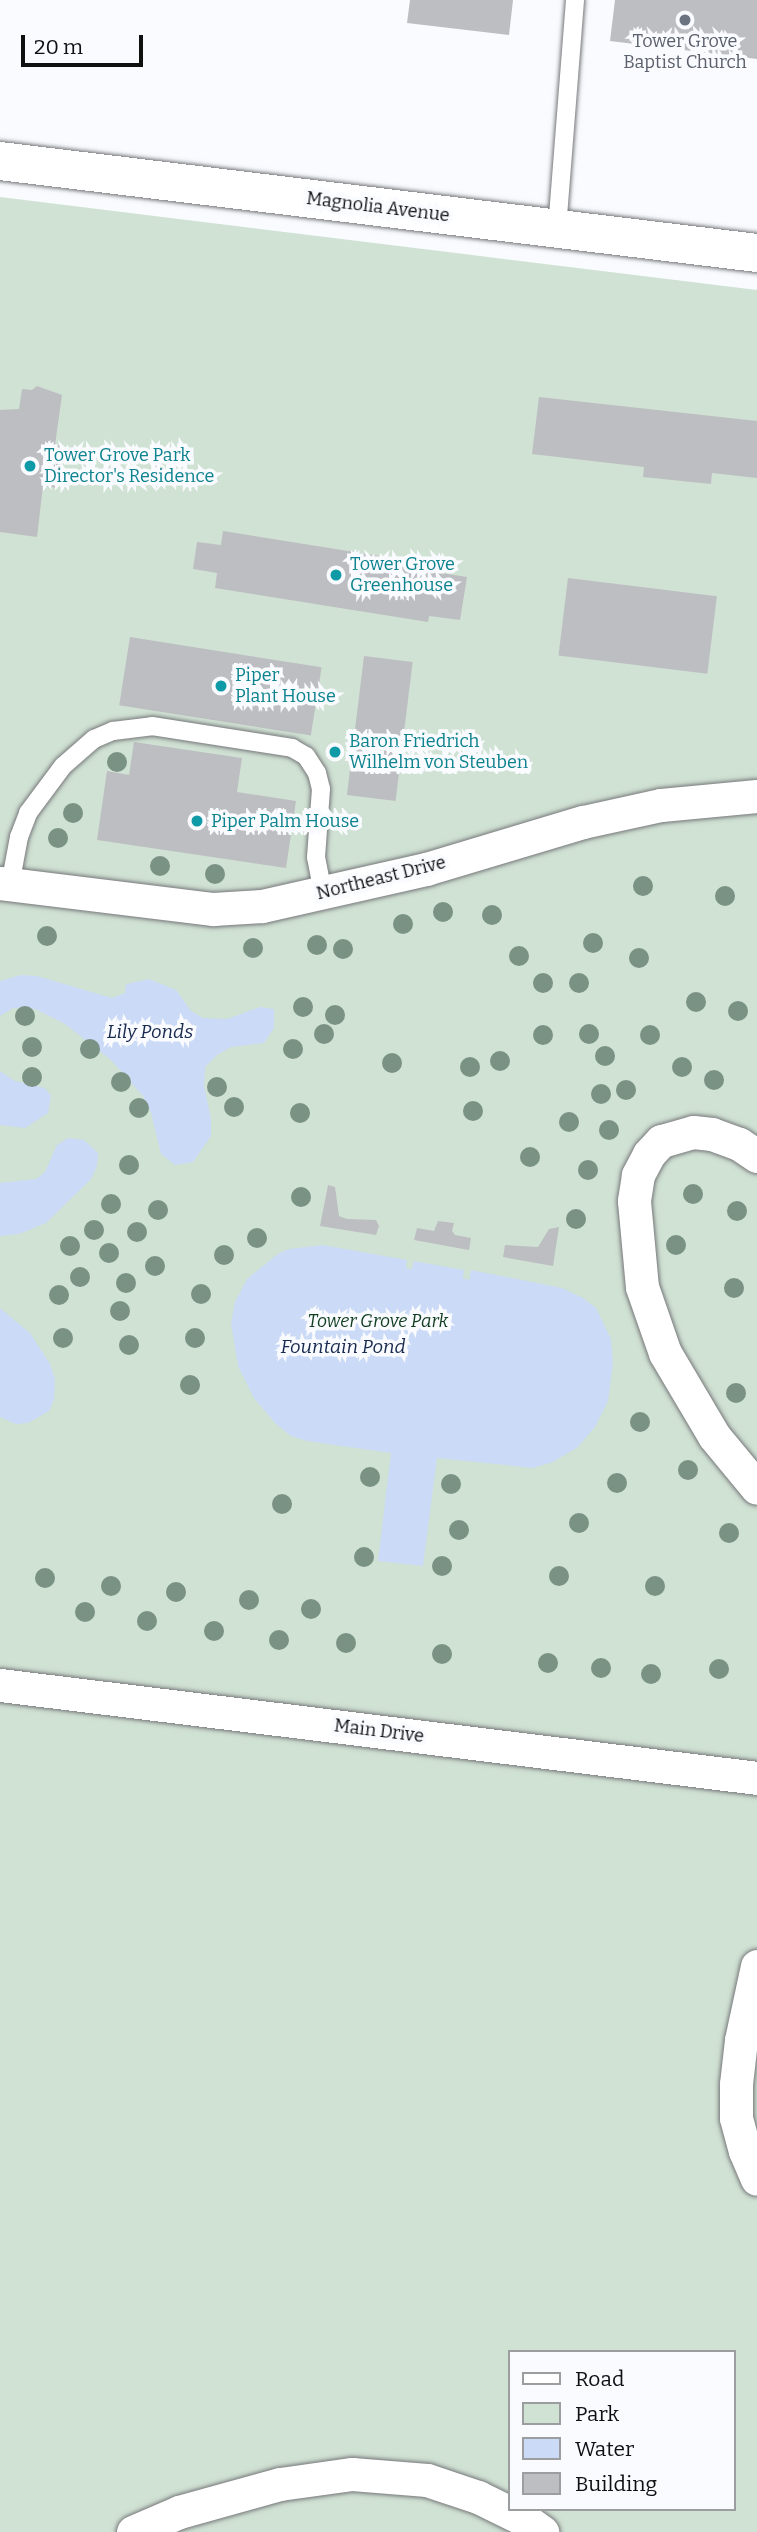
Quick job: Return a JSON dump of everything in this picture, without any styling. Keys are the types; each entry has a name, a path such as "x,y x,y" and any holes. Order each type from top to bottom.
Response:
{"street":[{"name":"Magnolia Avenue","path":"0,161 757,253"},
{"name":"Northeast Drive","path":"5,884 213,909 262,906 323,893 648,807 757,796"},
{"path":"757,1156 739,1144 712,1134 694,1132 662,1140 649,1154 639,1175 634,1201 642,1287 665,1353 714,1436 757,1488"},
{"name":"Main Drive","path":"0,1685 757,1778"},
{"path":"757,1966 741,2040 736,2084 736,2118 745,2151 757,2179"},
{"path":"133,2532 179,2512 281,2484 352,2474 427,2480 478,2497 527,2521 542,2532"}],"lane":[{"path":"557,229 575,0"},
{"path":"5,884 28,813 63,766 94,739 113,731 152,726 292,748 306,756 317,773 321,789 316,857 323,893"}],"green space":[{"name":"Tower Grove Park","path":"0,197 757,290 757,2532 0,2532"}],"water":[{"name":"Lily Ponds","path":"21,975 37,976 112,998 125,993 126,984 149,979 176,990 191,1011 203,1018 227,1019 260,1007 274,1009 274,1028 264,1043 231,1047 217,1055 205,1067 204,1086 211,1119 211,1136 193,1162 175,1165 161,1154 151,1113 143,1096 111,1060 65,1024 35,1009 13,1008 0,1016 0,981"},
{"path":"0,1071 15,1081 45,1088 51,1096 48,1113 25,1128 0,1125"},
{"path":"68,1138 84,1140 98,1153 97,1166 91,1179 46,1223 19,1234 0,1236 0,1183 36,1179 45,1172 57,1145"},
{"name":"Fountain Pond","path":"323,1245 407,1260 406,1268 412,1269 414,1261 464,1270 463,1278 469,1280 471,1270 562,1288 596,1308 611,1339 613,1363 608,1401 595,1427 578,1447 553,1462 533,1468 437,1458 423,1566 378,1561 391,1453 307,1441 291,1436 276,1424 254,1398 238,1366 231,1323 235,1302 247,1279 278,1254 289,1249"},
{"path":"0,1308 30,1333 50,1364 55,1379 54,1400 49,1411 28,1423 16,1424 0,1417"}],"building":[{"path":"410,0 513,0 509,35 407,23"},
{"name":"Tower Grove Baptist Church","path":"615,0 757,0 757,59 610,41"},
{"name":"Tower Grove Park Director's Residence","path":"37,386 62,395 55,445 63,446 58,488 43,486 37,537 0,532 0,410 19,409 22,389 32,390"},
{"path":"539,397 757,421 757,478 712,473 711,484 643,477 644,467 532,454"},
{"name":"Tower Grove Greenhouse","path":"223,531 436,565 435,572 467,577 460,620 429,616 428,622 215,588 217,573 193,569 197,542 221,545"},
{"path":"568,578 717,596 707,674 558,655"},
{"name":"Piper Plant House","path":"130,637 322,667 311,735 119,705"},
{"path":"364,656 413,662 396,801 347,795"},
{"name":"Piper Palm House","path":"134,742 242,758 237,792 296,801 286,868 97,840 107,771 129,775"},
{"path":"328,1185 335,1187 339,1216 347,1219 376,1220 379,1226 376,1235 320,1226"},
{"path":"438,1221 454,1223 452,1231 455,1235 471,1238 469,1250 414,1240 417,1228 434,1231"},
{"path":"559,1227 553,1266 503,1257 505,1245 538,1247 549,1229"}],"place":[{"name":"Tower Grove Baptist Church","path":"685,20"},
{"name":"Tower Grove Park Director's Residence","path":"30,466"},
{"name":"Tower Grove Greenhouse","path":"336,575"},
{"name":"Piper Plant House","path":"221,686"},
{"name":"Baron Friedrich Wilhelm von Steuben","path":"335,752"},
{"name":"Piper Palm House","path":"197,821"}]}
